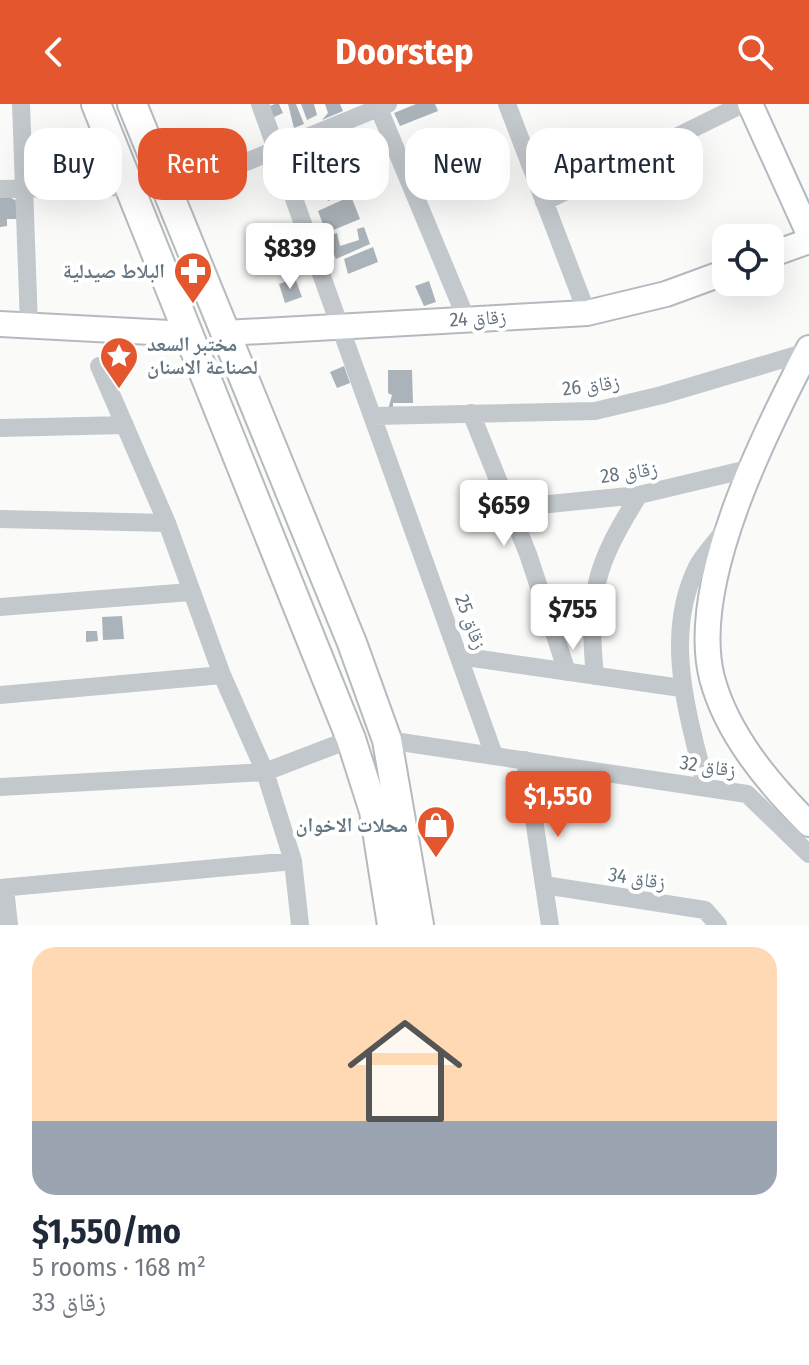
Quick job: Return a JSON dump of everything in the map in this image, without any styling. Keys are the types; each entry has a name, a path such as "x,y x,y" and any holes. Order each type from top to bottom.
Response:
{"main road":[{"path":"96,104 351,739 374,811 392,925"},
{"path":"132,104 142,128"},
{"path":"170,200 352,643 387,740 419,925"}],"street":[{"path":"0,189 24,189 21,104"},
{"name":"زقاق 25","path":"260,104 269,128"},
{"path":"507,104 587,313"},
{"path":"544,202 743,104"},
{"path":"750,104 809,234"},
{"path":"327,128 381,105 466,318"},
{"path":"122,187 130,187"},
{"path":"24,200 29,325"},
{"name":"زقاق 25","path":"296,200 494,755"},
{"path":"784,250 809,241"},
{"name":"زقاق 24","path":"225,333 341,324 587,313 666,294 712,277"},
{"path":"0,324 189,334"},
{"path":"808,350 763,435 732,520 713,592 709,650 712,676 731,727 782,797 809,824"},
{"name":"زقاق 26","path":"374,416 595,411 662,395 808,350"},
{"path":"99,366 167,523 222,675 265,772 293,861 300,925"},
{"path":"471,413 510,508 567,672"},
{"path":"0,428 125,425"},
{"name":"زقاق 28","path":"510,508 639,495 752,468"},
{"path":"595,676 590,626 592,593 605,554 639,495"},
{"path":"0,519 167,523"},
{"path":"706,788 681,688 680,628 697,567 732,520"},
{"path":"0,607 190,592"},
{"path":"459,656 681,688"},
{"path":"0,695 222,675"},
{"path":"0,787 265,772 351,739"},
{"name":"زقاق 32","path":"387,740 747,794 809,854"},
{"path":"525,760 550,925"},
{"path":"747,794 782,797"},
{"path":"9,925 2,888 293,861"},
{"name":"زقاق 34","path":"544,885 705,910 718,925"}],"building":[{"path":"279,104 283,113 272,118 267,107"},
{"path":"288,104 296,104 304,124 294,128"},
{"path":"301,104 314,104 317,115 307,120"},
{"path":"325,104 340,104 343,111 322,120 328,113"},
{"path":"416,104 435,104 438,111 400,126 394,113"},
{"path":"9,197 17,201 17,219 7,219 7,226 0,227 0,198"},
{"path":"342,200 353,200 360,219 326,233 318,211"},
{"path":"364,227 370,244 336,259 326,237 337,233 340,246 359,240 357,229"},
{"path":"274,239 276,245 286,241 289,248 266,257 261,243"},
{"path":"373,247 378,262 348,274 344,259"},
{"path":"295,278 302,297 285,303 279,284"},
{"path":"429,281 436,302 424,306 415,286"},
{"path":"344,366 350,383 337,388 330,372"},
{"path":"388,370 412,370 413,403 393,403 393,410 388,410 392,395 388,393"},
{"path":"122,616 124,639 103,640 102,617"},
{"path":"86,631 97,631 98,641 86,642"}],"place":[{"name":"البلاط صيدلية","path":"193,305"},
{"name":"مختبر السعد لصناعة الاسنان","path":"119,390"},
{"name":"محلات الاخوان","path":"436,859"}]}
